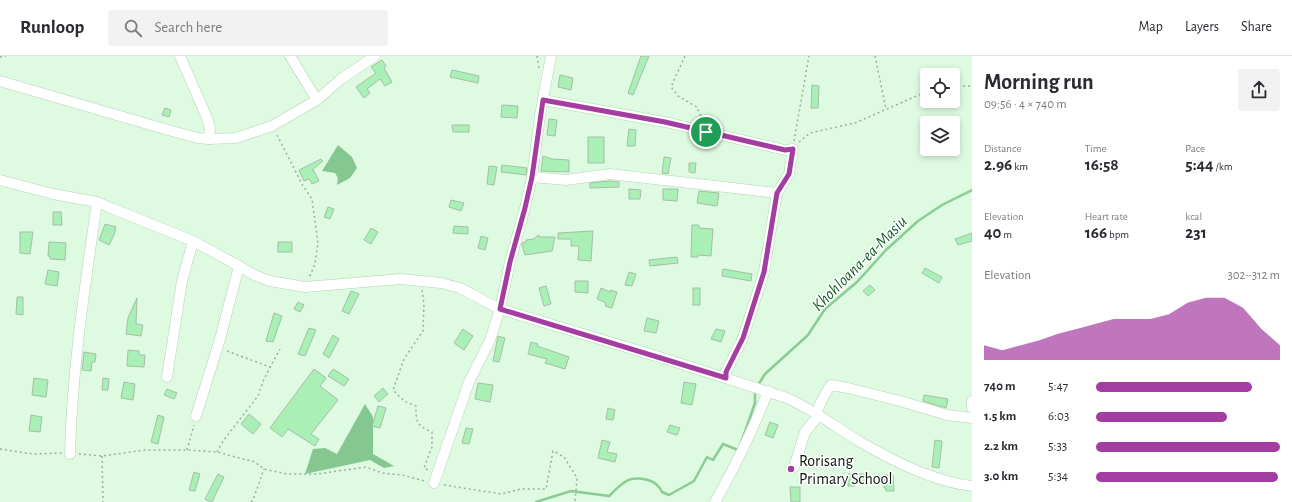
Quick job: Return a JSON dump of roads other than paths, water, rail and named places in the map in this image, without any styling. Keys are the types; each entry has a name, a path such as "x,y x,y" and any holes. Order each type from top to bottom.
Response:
{"street":[{"path":"180,56 207,118 210,128 209,139"},
{"path":"290,56 317,100"},
{"path":"0,81 198,138 236,138 272,126 317,100 340,79 375,56"},
{"path":"436,478 469,382 490,340 500,309 510,262 532,177 551,56"},
{"path":"543,100 658,120 785,150 793,147 789,174 777,193 764,272 743,338 726,372 726,378"},
{"path":"532,177 566,180 610,174 777,193"},
{"path":"0,180 53,194 97,202 193,241 254,275 270,281 305,287 401,279 441,283 460,288 500,309 768,391 805,406 858,440 908,466 938,479 972,486"},
{"path":"70,454 76,355 97,202"},
{"path":"167,377 182,281 193,241"},
{"path":"196,416 218,347 239,266"},
{"path":"794,467 805,432 817,414 824,393 831,386 848,388 900,401 947,415 972,418"},
{"path":"715,502 759,415 768,391"},
{"path":"972,401 972,408"}],"waterway":[{"name":"Khohloana-ea-Masiu","path":"758,385 765,374 808,335 825,309 857,282 886,250 918,221 942,205 972,190"},
{"name":"Khohloana-ea-Masiu","path":"741,443 755,403 755,394"},
{"name":"Khohloana-ea-Masiu","path":"536,502 571,491 609,496 618,487 630,479 641,479 653,482 662,492 669,495 694,481 707,457 713,460 723,444 738,449"}],"place":[{"name":"Rorisang Primary School","path":"791,469"}]}
